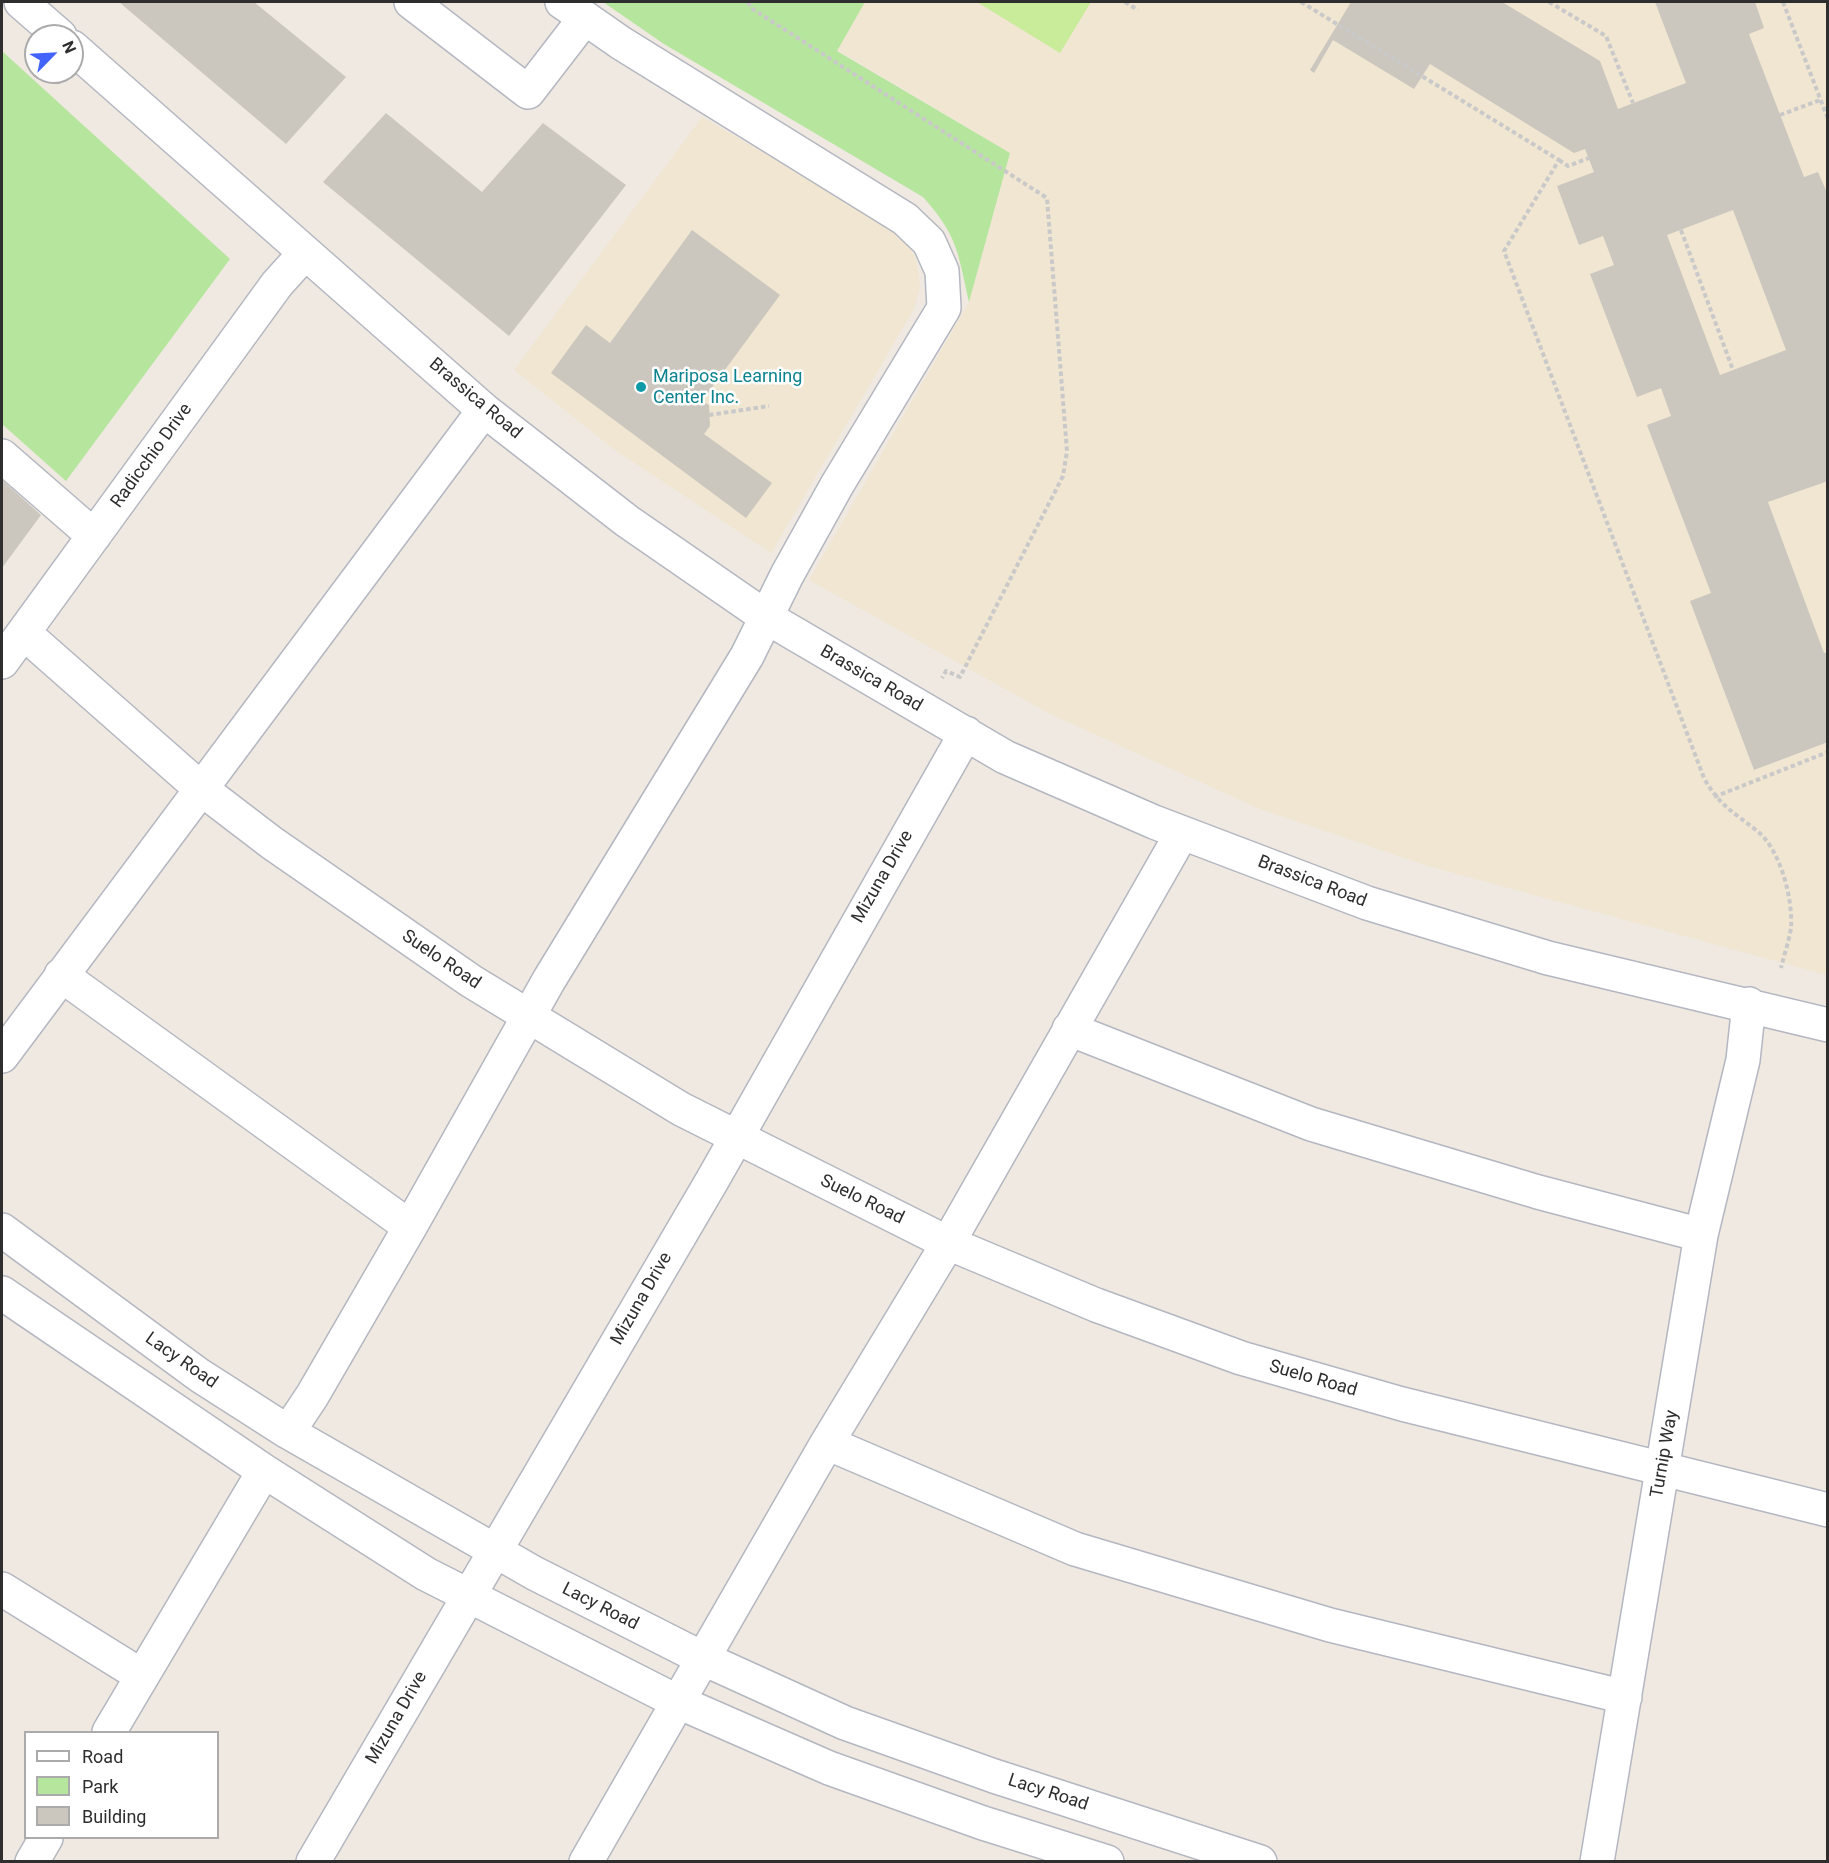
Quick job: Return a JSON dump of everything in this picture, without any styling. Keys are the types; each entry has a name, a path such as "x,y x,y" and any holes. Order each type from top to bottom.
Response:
{"street":[{"path":"23,2 47,24"},
{"path":"288,1432 312,1396 410,1227 528,1016 747,656 849,464 944,308 942,271 929,242 905,219 631,50 574,10 528,92 411,2"},
{"name":"Brassica Road","path":"84,58 484,410 627,521 766,617 1005,757 1182,833 1367,903 1548,958 1827,1025"},
{"name":"Radicchio Drive","path":"2,662 277,284 305,253"},
{"path":"2,1056 484,410"},
{"path":"2,456 94,536"},
{"name":"Suelo Road","path":"24,633 200,788 272,843 471,981 681,1108 948,1243 1096,1305 1241,1358 1402,1404 1827,1510"},
{"name":"Mizuna Drive","path":"313,1862 736,1137 966,733"},
{"path":"586,1862 676,1701 827,1443 948,1243 1182,833"},
{"path":"62,975 410,1227"},
{"name":"Turnip Way","path":"1597,1862 1701,1235 1745,1050 1749,1005"},
{"path":"1069,1029 1311,1124 1538,1192 1701,1235"},
{"name":"Lacy Road","path":"2,1230 199,1375 288,1432 494,1551 702,1658 845,1723 994,1776 1260,1862"},
{"path":"2,1293 264,1470 426,1574 676,1701 829,1768 983,1823 1107,1862"},
{"path":"827,1443 1075,1549 1330,1625 1625,1697"},
{"path":"110,1731 264,1470"},
{"path":"2,1589 142,1676"},
{"path":"32,1862 45,1839"}],"path":[{"path":"1125,2 1138,10"},
{"path":"1301,2 1568,166 1589,158"},
{"path":"1549,2 1606,36 1633,103"},
{"path":"1783,2 1827,119"},
{"path":"1780,115 1820,100"},
{"path":"1560,160 1504,250 1704,778 1714,797 1735,816 1758,831 1776,858 1787,884 1791,927 1781,968"},
{"path":"1681,230 1733,370"},
{"path":"709,415 769,406"},
{"path":"946,671 960,677"},
{"path":"1714,797 1827,752"}],"shaded area":[{"path":"865,2 1827,2 1827,975 1428,866 1260,809 1050,714 809,580 969,302 1010,153 837,50"},
{"path":"702,117 888,225 907,239 917,263 920,286 914,309 771,553 615,450 514,370"}],"green space":[{"path":"603,2 865,2 837,51 1010,153 969,302 962,270 950,234 923,197 664,44"},
{"path":"977,2 1091,2 1060,53"},
{"path":"2,51 24,71 24,84 38,84 230,259 66,481 2,424"}],"building":[{"path":"119,2 254,2 346,77 286,144"},
{"path":"1351,2 1502,2 1600,61 1618,109 1686,83 1655,2 1755,2 1764,28 1749,34 1804,177 1818,172 1828,195 1828,481 1768,502 1824,653 1828,652 1828,742 1754,770 1690,601 1711,593 1647,425 1671,416 1661,388 1637,397 1590,274 1614,265 1603,236 1579,245 1557,186 1594,172 1585,149 1574,153 1430,64 1414,89 1333,40 1314,73 1310,70","holes":["1733,210 1786,350 1720,375 1667,235"]},
{"path":"386,113 482,192 543,123 626,185 509,336 323,182"},
{"name":"Mariposa Learning Center Inc.","path":"692,230 780,295 702,401 709,405 710,426 704,434 772,483 746,518 551,373 586,325 610,343"},
{"path":"2,480 41,515 2,568"}],"place":[{"name":"Mariposa Learning Center Inc.","path":"641,387"}]}
